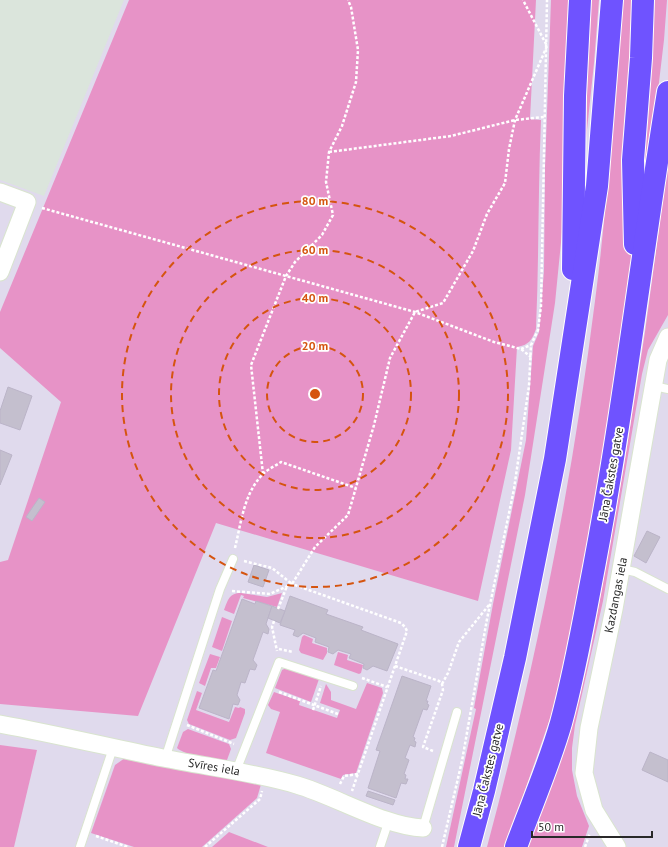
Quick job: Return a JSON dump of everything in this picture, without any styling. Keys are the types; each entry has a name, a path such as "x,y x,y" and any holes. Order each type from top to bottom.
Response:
{"highway":[{"path":"572,338 575,96 580,0"},
{"path":"572,338 597,186 612,0"},
{"path":"638,299 633,160 642,58 643,0"},
{"name":"Jāņa Čakstes gatve","path":"516,847 560,723 578,650 610,484 638,299 654,174 668,92"},
{"name":"Jāņa Čakstes gatve","path":"469,847 484,791 516,651 555,459 572,338"}],"street":[{"path":"0,192 27,202 0,272"},
{"name":"Kazdangas iela","path":"616,847 594,810 584,773 588,728 622,569 642,444 661,387 658,360 668,338"},
{"name":"Svīres iela","path":"0,724 165,759 266,777 298,785 413,828 423,828"}],"lane":[{"path":"165,759 220,589 233,559"},
{"path":"622,569 635,572 668,589"},
{"path":"231,770 245,748 279,662 353,686"},
{"path":"423,828 458,712"},
{"path":"80,847 113,748"},
{"path":"380,847 389,820"}],"path":[{"path":"263,474 251,365 286,276 295,262 322,235 333,215 326,182 329,152 342,126 356,82 358,50 351,7 348,0"},
{"path":"220,589 270,594 292,584 315,547 348,515 374,425 390,358 415,312 443,304 473,251 487,214 505,183 509,149 515,120 546,46 523,0"},
{"path":"442,847 464,747 514,489 529,386 531,345 538,330 541,306 547,0"},
{"path":"329,152 451,136 515,120 544,117"},
{"path":"27,202 47,210 415,312 494,342 521,349 531,357"},
{"path":"521,349 531,345"},
{"path":"341,802 358,774 407,631 401,623 292,584 272,568 233,559 243,511 250,493 263,474 281,462 356,488"},
{"path":"278,609 287,585"},
{"path":"445,756 423,747 443,690 442,684 448,673 459,642 491,603"},
{"path":"274,621 272,627 279,662"},
{"path":"273,651 283,648 296,654"},
{"path":"395,666 439,681 442,684"},
{"path":"313,710 324,676"},
{"path":"359,677 388,687"},
{"path":"269,688 338,714"},
{"path":"177,721 245,748"},
{"path":"231,770 235,744 238,737"},
{"path":"341,802 344,776 358,774"},
{"path":"204,847 260,799 266,777"},
{"path":"86,832 128,847"}],"shaded area":[{"path":"0,0 124,0 44,196 0,180"},
{"path":"129,0 536,0 530,119 541,120 536,329 530,341 517,347 511,450 478,601 216,523 138,716 0,704 0,562 8,560 61,402 0,348 0,312"},
{"path":"551,0 571,0 564,212 555,303 525,495 454,847 446,847 476,709 474,708 493,604 526,440 533,346 539,332 544,271 545,168"},
{"path":"590,0 599,0 585,149"},
{"path":"621,0 667,0 657,99 591,531 572,629 552,713 505,847 487,847 521,712 536,644 563,507 586,370 604,226"},
{"path":"668,162 668,315 648,350 642,374 603,601 575,725 572,748 572,770 577,796 589,826 582,847 525,847 559,759 579,699 590,654 624,466 645,332"},
{"path":"241,593 267,597 282,593 277,607 243,598 244,596 241,595 234,614 224,610 231,596"},
{"path":"222,617 232,621 222,651 212,647"},
{"path":"304,635 313,639 312,643 327,648 327,653 323,660 301,653 299,650 302,637"},
{"path":"338,652 348,655 347,660 363,665 361,673 359,674 334,665"},
{"path":"210,654 220,657 216,668 211,668 205,686 199,683"},
{"path":"289,667 319,679 311,702 275,688 282,670"},
{"path":"367,683 382,688 383,693 356,773 343,775 341,779 266,753 280,712 271,709 268,705 274,692 300,701 299,705 337,718 340,710 320,703 326,684 331,692 331,700 356,709"},
{"path":"197,691 202,693 196,710 229,722 235,707 245,709 236,738 230,740 189,724 187,720"},
{"path":"188,729 229,744 231,749 227,760 216,760 200,757 186,753 177,748 183,732"},
{"path":"0,745 37,750 14,847 0,847"},
{"path":"125,758 262,781 257,798 202,847 134,847 91,833 115,765"},
{"path":"229,832 268,847 212,847"}],"building":[{"path":"8,387 32,396 20,430 0,423 0,411"},
{"path":"0,450 12,455 0,485"},
{"path":"39,498 45,502 32,521 26,517"},
{"path":"647,531 660,537 646,563 634,556"},
{"path":"254,565 269,570 263,587 248,582"},
{"path":"290,596 328,610 326,614 363,627 361,630 398,644 387,671 373,666 367,670 363,668 364,664 349,658 351,654 338,650 333,654 328,652 329,647 315,642 316,638 303,633 298,637 293,635 295,630 280,625"},
{"path":"242,599 255,604 256,601 272,606 266,624 269,629 268,634 263,632 253,660 257,665 255,670 250,669 245,683 241,682 237,695 240,700 238,705 233,704 229,719 199,708 213,670 216,671"},
{"path":"272,606 285,611 280,623 268,618"},
{"path":"402,676 431,686 426,701 428,701 427,704 429,705 427,710 423,709 413,737 415,738 414,741 416,742 415,747 410,745 405,758 409,760 404,774 406,775 405,779 408,779 406,784 401,783 396,798 368,788 380,751 376,750"},
{"path":"650,752 668,760 668,782 642,770"},
{"path":"368,791 395,800 393,805 366,796"}]}
